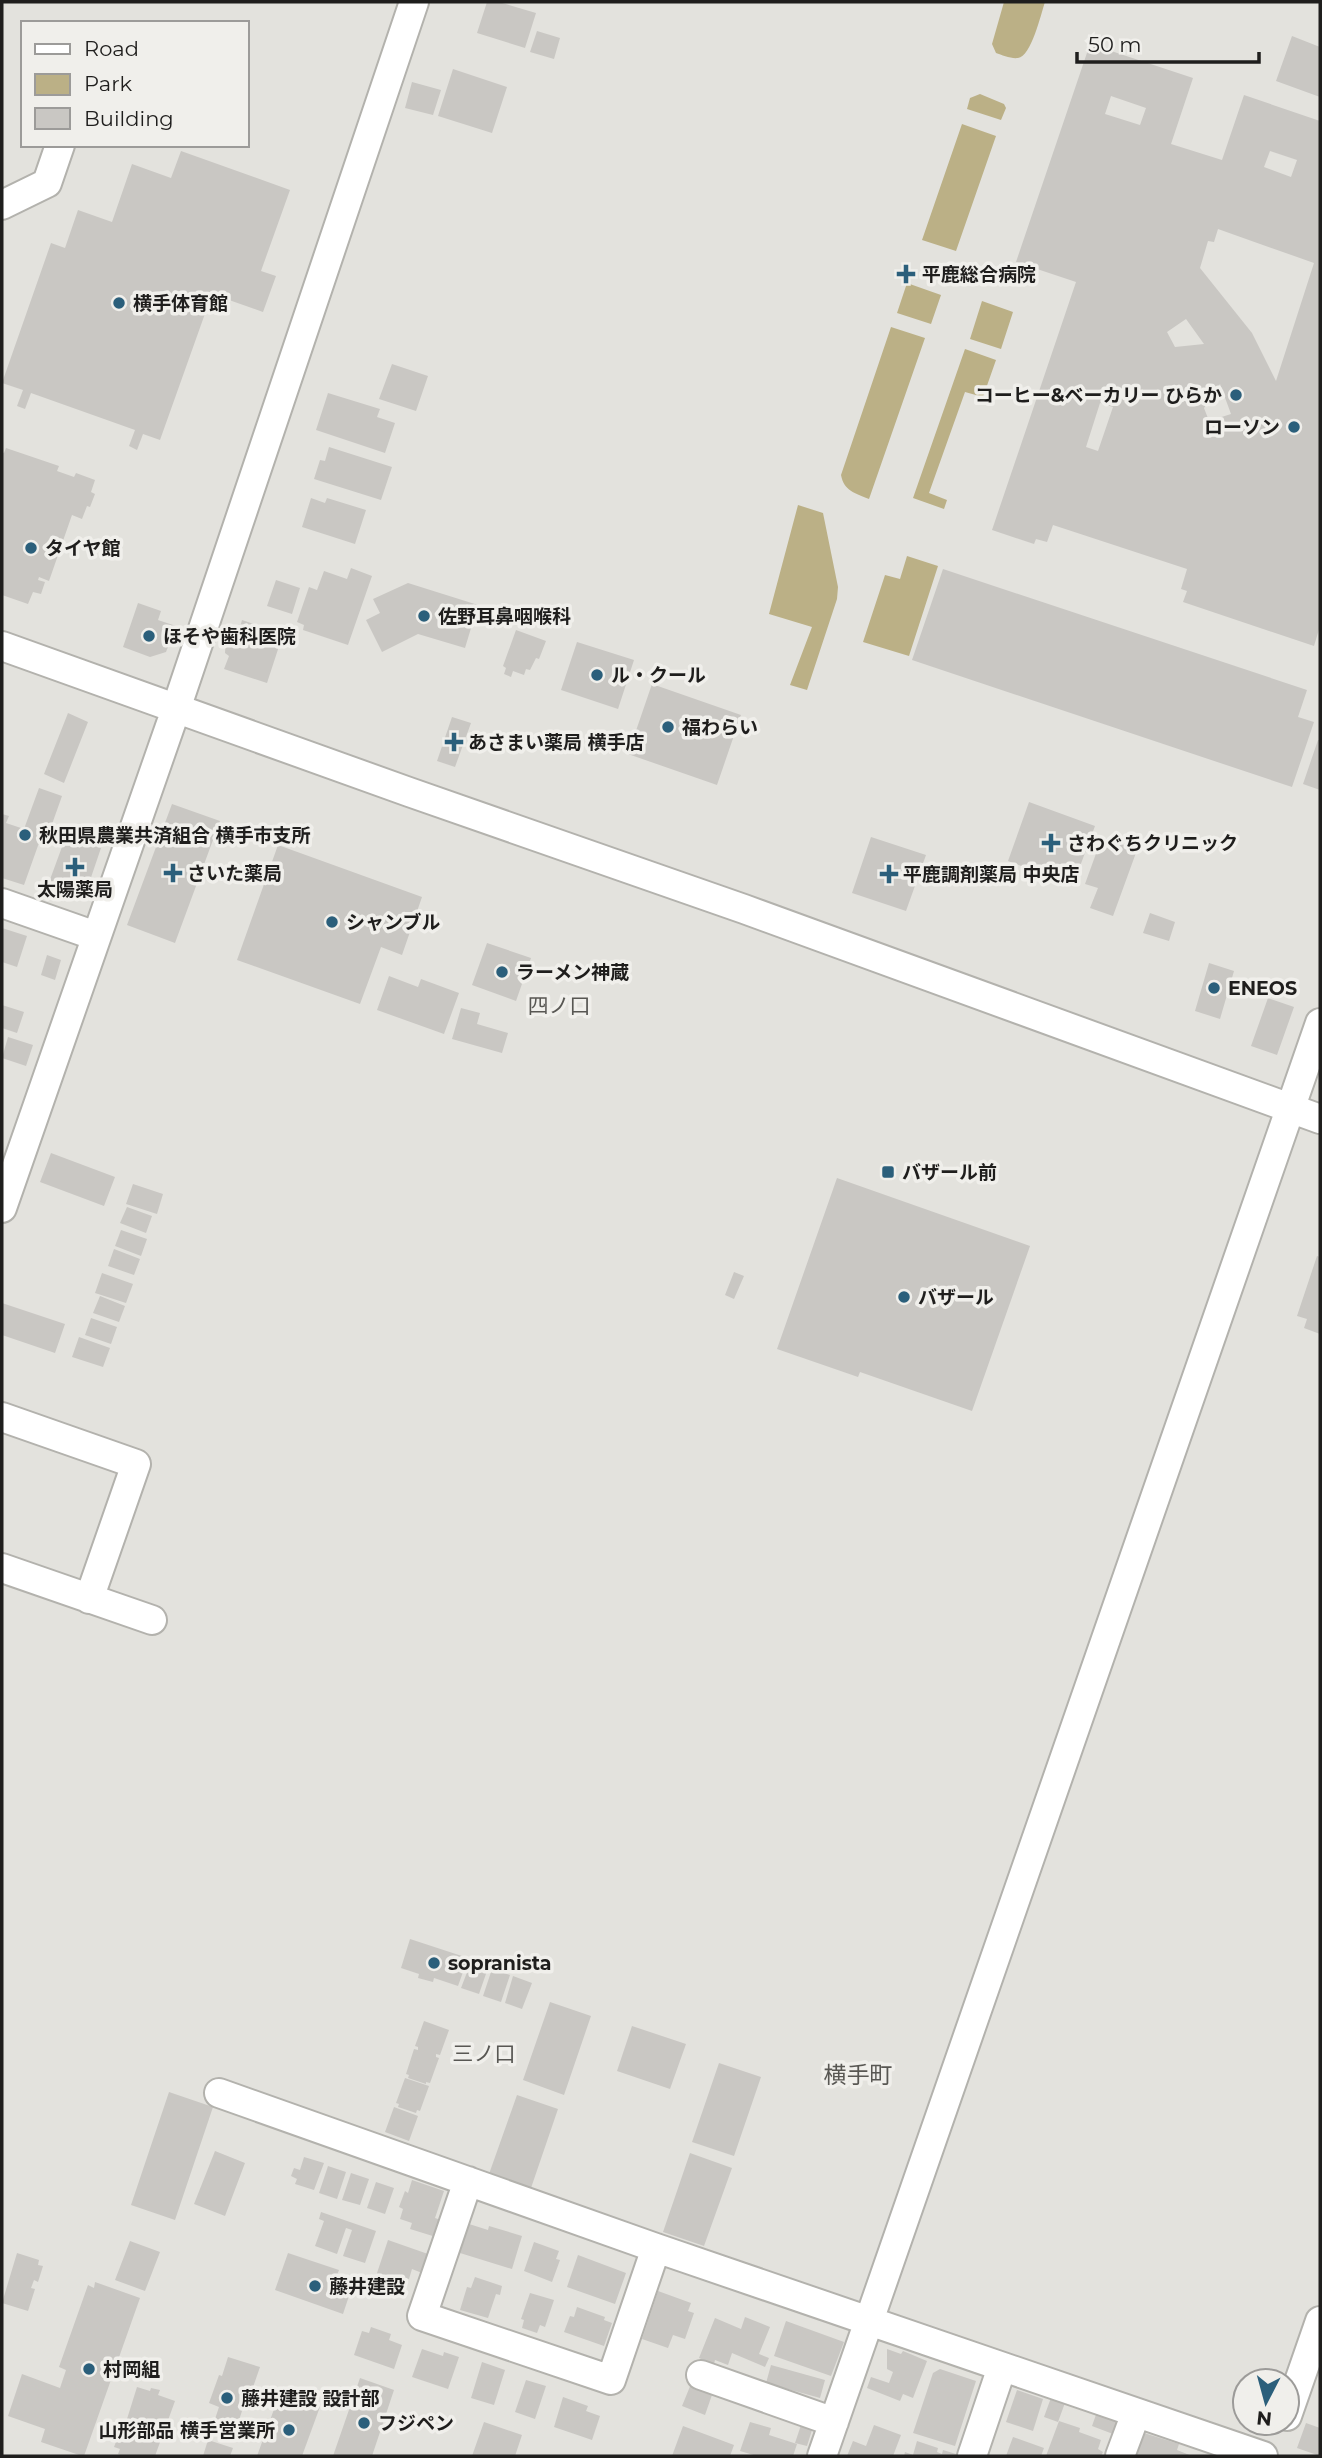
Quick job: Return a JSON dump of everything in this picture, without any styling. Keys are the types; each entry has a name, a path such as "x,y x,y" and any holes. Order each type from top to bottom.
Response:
{"street":[{"path":"2,1208 176,709 414,2"},
{"path":"2,205 47,183 59,147"},
{"path":"2,646 744,909 1320,1119"},
{"path":"2,903 96,936"},
{"path":"822,2456 1320,1023"},
{"path":"2,1417 136,1464 89,1599"},
{"path":"2,1568 152,1620"},
{"path":"219,2093 656,2248 1263,2456"},
{"path":"468,2181 422,2316 611,2380 656,2248"},
{"path":"1301,2377 1319,2327"},
{"path":"972,2456 1002,2367"},
{"path":"701,2375 834,2422"},
{"path":"1120,2456 1136,2413"},
{"path":"1273,2456 1279,2437"}],"green space":[{"path":"1004,2 1045,2 1031,43 1023,56 1018,58 996,53 992,44"},
{"path":"980,94 1004,104 1006,108 1001,120 967,109 970,98"},
{"path":"962,124 996,136 956,251 922,240"},
{"path":"907,283 941,295 931,324 897,313"},
{"path":"982,301 1013,312 1001,349 970,339"},
{"path":"891,327 925,338 869,499 847,488 841,475"},
{"path":"965,349 996,360 983,397 965,392 929,493 947,500 944,509 913,498"},
{"path":"798,505 823,513 838,587 837,599 807,690 790,685 812,627 769,614"},
{"path":"907,556 938,566 909,656 863,642 885,575 900,579"}],"building":[{"path":"487,2 499,2 536,13 525,48 477,33"},
{"path":"537,31 560,38 554,59 530,52"},
{"path":"1292,36 1320,47 1320,97 1276,81"},
{"path":"1090,44 1193,78 1171,144 1222,160 1244,95 1320,121 1320,626 1314,646 1183,602 1187,591 1181,589 1187,569 1053,525 1047,542 1036,539 1034,544 992,530 1076,282 1016,262","holes":["1111,96 1146,108 1140,125 1105,114","1270,151 1297,160 1291,177 1264,167","1218,229 1314,263 1276,381 1252,333 1200,268 1208,241 1214,242","1186,319 1204,344 1175,347 1167,332","1220,384 1231,414 1209,421 1204,408","1100,403 1113,407 1098,451 1086,447"]},
{"path":"453,69 507,87 492,133 438,116"},
{"path":"412,82 441,90 433,115 405,108"},
{"name":"横手体育館","path":"181,151 290,190 261,271 276,276 263,312 212,294 160,440 143,434 137,450 129,446 135,430 31,393 25,409 17,406 23,390 2,383 51,243 65,248 78,210 112,222 132,164 171,178"},
{"path":"392,364 428,376 416,411 379,399"},
{"path":"328,393 380,409 377,417 395,423 385,453 316,430"},
{"path":"329,447 392,467 381,500 314,479 320,460 325,461"},
{"name":"タイヤ館","path":"6,448 59,466 57,471 74,477 76,473 95,480 91,492 95,494 90,507 87,506 82,519 72,515 49,581 39,577 38,580 45,582 41,594 33,592 28,604 2,595 2,452 4,453"},
{"path":"311,498 325,503 327,498 366,510 355,544 302,527"},
{"path":"351,568 372,576 348,645 303,630 304,625 297,622 309,587 317,590 324,571 347,579"},
{"path":"943,569 1307,690 1298,717 1314,722 1292,787 912,660"},
{"path":"276,580 300,588 292,614 267,606"},
{"name":"佐野耳鼻咽喉科","path":"408,583 478,605 465,648 418,634 382,652 366,620 380,613 373,599"},
{"name":"ほそや歯科医院","path":"138,603 161,611 158,620 176,626 166,652 150,657 123,647"},
{"path":"242,620 283,634 267,683 224,669 229,656 225,653 226,636 234,630 239,631"},
{"path":"516,630 546,641 539,659 536,658 530,670 526,669 524,675 513,671 511,677 504,674 506,668 503,666"},
{"name":"ル・クール","path":"577,642 634,660 618,709 561,690"},
{"path":"652,684 741,715 717,785 628,754"},
{"path":"68,713 88,722 64,783 44,774"},
{"name":"あさまい薬局 横手店","path":"452,717 471,723 455,767 437,761"},
{"path":"1320,740 1320,790 1303,784"},
{"name":"秋田県農業共済組合 横手市支所","path":"39,788 62,796 46,841 40,840 24,885 2,878 2,814 9,816 6,823 24,829"},
{"name":"さわぐちクリニック","path":"1029,802 1095,826 1073,885 1008,861"},
{"name":"さいた薬局","path":"172,804 220,821 175,943 127,925"},
{"name":"太陽薬局","path":"66,836 101,848 84,898 48,885"},
{"name":"平鹿調剤薬局 中央店","path":"871,837 926,855 906,911 852,893"},
{"path":"1102,837 1137,850 1113,916 1090,908 1098,888 1085,884"},
{"name":"シャンブル","path":"278,845 422,897 402,955 381,947 360,1004 237,960"},
{"path":"1150,913 1175,922 1169,941 1143,933"},
{"path":"2,928 27,936 17,967 2,962"},
{"name":"ラーメン神蔵","path":"487,943 531,958 516,1001 472,985"},
{"path":"47,955 61,960 55,980 41,975"},
{"path":"1209,963 1234,971 1220,1019 1195,1011"},
{"path":"389,976 418,987 421,979 459,993 444,1034 377,1010"},
{"path":"1268,998 1294,1007 1277,1055 1251,1046"},
{"path":"2,1005 24,1012 17,1033 2,1028"},
{"path":"461,1008 480,1013 477,1024 508,1033 502,1053 452,1039"},
{"path":"8,1037 33,1045 26,1066 2,1058"},
{"path":"51,1153 115,1177 104,1206 40,1182"},
{"name":"バザール","path":"837,1178 1030,1246 972,1411 860,1372 858,1377 777,1349"},
{"path":"133,1184 163,1194 157,1214 126,1204"},
{"path":"127,1207 152,1216 146,1233 120,1223"},
{"path":"121,1230 147,1239 141,1256 115,1246"},
{"path":"114,1249 140,1259 134,1275 108,1266"},
{"path":"1317,1256 1320,1257 1320,1334 1304,1328 1307,1319 1297,1316"},
{"path":"734,1272 744,1276 734,1299 725,1295"},
{"path":"102,1273 133,1284 126,1303 95,1293"},
{"path":"100,1296 125,1306 119,1322 93,1313"},
{"path":"2,1303 65,1324 55,1353 2,1335"},
{"path":"91,1318 117,1327 111,1344 85,1335"},
{"path":"79,1337 110,1348 103,1367 72,1357"},
{"name":"sopranista","path":"410,1939 468,1958 458,1986 434,1978 433,1982 418,1978 419,1974 401,1968"},
{"path":"471,1962 488,1968 479,1994 461,1988"},
{"path":"492,1969 510,1975 501,2002 483,1996"},
{"path":"513,1976 532,1983 522,2009 505,2003"},
{"path":"550,2002 591,2016 564,2095 523,2080"},
{"path":"424,2021 449,2030 440,2055 436,2054 439,2058 430,2083 426,2084 408,2078 409,2075 406,2074 414,2049 418,2050 415,2046"},
{"path":"632,2026 686,2044 670,2089 617,2071"},
{"path":"719,2063 761,2077 734,2156 692,2142"},
{"path":"405,2078 429,2086 420,2111 417,2110 416,2113 398,2107 399,2104 396,2103"},
{"path":"169,2092 213,2107 175,2220 131,2205"},
{"path":"517,2095 558,2109 531,2188 489,2174"},
{"path":"394,2107 418,2116 409,2141 385,2132"},
{"path":"215,2151 245,2163 225,2216 194,2204"},
{"path":"690,2153 732,2168 704,2246 663,2232"},
{"path":"304,2157 324,2163 314,2190 295,2184 297,2179 291,2176 294,2168 300,2170"},
{"path":"328,2166 346,2172 337,2199 319,2193"},
{"path":"351,2173 369,2179 360,2205 342,2200"},
{"path":"412,2180 444,2191 435,2218 441,2220 436,2237 410,2229 412,2223 400,2219 403,2209 399,2207"},
{"path":"376,2182 394,2188 385,2214 367,2208"},
{"path":"321,2212 376,2231 365,2263 343,2256 352,2230 346,2228 337,2254 315,2246 324,2221 319,2219"},
{"path":"469,2224 488,2230 489,2226 522,2236 512,2269 460,2253"},
{"path":"388,2240 428,2254 422,2273 412,2269 409,2279 402,2277 396,2296 372,2288"},
{"path":"130,2241 160,2252 145,2291 115,2280"},
{"path":"534,2242 559,2251 556,2259 560,2260 552,2282 524,2271"},
{"path":"17,2253 39,2260 38,2265 43,2266 38,2282 34,2280 31,2288 35,2289 28,2311 2,2303"},
{"name":"藤井建設","path":"288,2253 339,2270 337,2275 354,2281 343,2314 275,2290"},
{"path":"578,2255 626,2273 615,2304 567,2287"},
{"path":"475,2277 502,2286 500,2295 496,2294 488,2318 460,2310 467,2287 471,2288"},
{"name":"村岡組","path":"95,2282 140,2298 82,2456 41,2442 45,2429 8,2416 22,2374 60,2388 66,2370 59,2367 88,2285 94,2288"},
{"path":"658,2291 691,2303 688,2311 694,2313 685,2339 673,2335 668,2348 642,2339"},
{"path":"530,2293 554,2300 545,2327 540,2325 537,2333 522,2328 524,2320 521,2319"},
{"path":"577,2307 605,2317 604,2320 612,2323 604,2346 564,2332"},
{"path":"745,2317 770,2327 759,2354 769,2358 765,2367 732,2353 728,2365 715,2360 714,2364 699,2358 715,2318 741,2329"},
{"path":"786,2321 844,2342 831,2376 774,2356"},
{"path":"371,2327 391,2334 389,2340 402,2345 394,2369 354,2355 362,2331 369,2333"},
{"path":"422,2349 443,2356 444,2352 459,2357 448,2389 412,2377"},
{"path":"887,2349 901,2354 903,2351 927,2361 913,2398 903,2394 900,2401 867,2388 871,2377 889,2383 893,2372 887,2369"},
{"name":"藤井建設 設計部","path":"228,2357 260,2367 251,2393 245,2391 234,2435 212,2428 219,2407 209,2403"},
{"path":"482,2362 505,2370 494,2405 471,2398"},
{"path":"771,2365 825,2380 820,2398 766,2383"},
{"path":"940,2369 976,2381 955,2446 913,2433 933,2373"},
{"name":"フジペン","path":"360,2378 394,2390 372,2456 333,2456"},
{"path":"526,2380 546,2386 535,2419 515,2412"},
{"path":"691,2384 713,2392 705,2415 682,2406"},
{"path":"137,2387 150,2391 151,2388 160,2390 158,2395 175,2401 155,2456 123,2456 118,2454 120,2449 114,2447 119,2434 122,2435"},
{"name":"山形部品 横手営業所","path":"281,2390 321,2404 302,2456 257,2456"},
{"path":"1017,2390 1043,2399 1033,2431 1006,2422"},
{"path":"1052,2395 1066,2400 1058,2422 1044,2417"},
{"path":"563,2397 588,2406 586,2411 600,2416 592,2440 554,2427"},
{"path":"1098,2409 1119,2417 1113,2434 1092,2426"},
{"path":"1059,2421 1080,2428 1079,2432 1101,2440 1098,2449 1103,2452 1101,2456 1046,2456"},
{"path":"484,2422 522,2435 515,2456 472,2456"},
{"path":"750,2422 771,2428 769,2435 797,2444 793,2456 757,2456 740,2451"},
{"path":"802,2422 812,2430 807,2446 795,2443"},
{"path":"1306,2423 1320,2428 1320,2456 1297,2448"},
{"path":"874,2425 901,2435 893,2456 847,2456 853,2441 866,2446"},
{"path":"683,2426 734,2445 730,2456 672,2456"},
{"path":"1144,2433 1179,2444 1177,2450 1192,2456 1136,2456"},
{"path":"1013,2437 1044,2448 1041,2456 1006,2456"},
{"path":"208,2440 233,2448 230,2456 203,2456"},
{"path":"917,2441 938,2448 937,2452 942,2454 943,2450 956,2456 904,2456 905,2452 913,2455"}],"place":[{"name":"平鹿総合病院","path":"906,274"},
{"name":"横手体育館","path":"119,303"},
{"name":"コーヒー&ベーカリー ひらか","path":"1236,395"},
{"name":"ローソン","path":"1294,427"},
{"name":"タイヤ館","path":"31,548"},
{"name":"佐野耳鼻咽喉科","path":"424,616"},
{"name":"ほそや歯科医院","path":"149,636"},
{"name":"ル・クール","path":"597,675"},
{"name":"福わらい","path":"668,727"},
{"name":"あさまい薬局 横手店","path":"454,742"},
{"name":"秋田県農業共済組合 横手市支所","path":"25,835"},
{"name":"さわぐちクリニック","path":"1051,843"},
{"name":"太陽薬局","path":"75,867"},
{"name":"さいた薬局","path":"173,873"},
{"name":"平鹿調剤薬局 中央店","path":"889,874"},
{"name":"シャンブル","path":"332,922"},
{"name":"ラーメン神蔵","path":"502,972"},
{"name":"ENEOS","path":"1214,988"},
{"name":"バザール前","path":"888,1172"},
{"name":"バザール","path":"904,1297"},
{"name":"sopranista","path":"434,1963"},
{"name":"藤井建設","path":"315,2286"},
{"name":"村岡組","path":"89,2369"},
{"name":"藤井建設 設計部","path":"227,2398"},
{"name":"フジペン","path":"364,2423"},
{"name":"山形部品 横手営業所","path":"289,2430"}],"district":[{"name":"四ノ口","path":"559,1005"},
{"name":"三ノ口","path":"484,2053"},
{"name":"横手町","path":"858,2075"}]}
